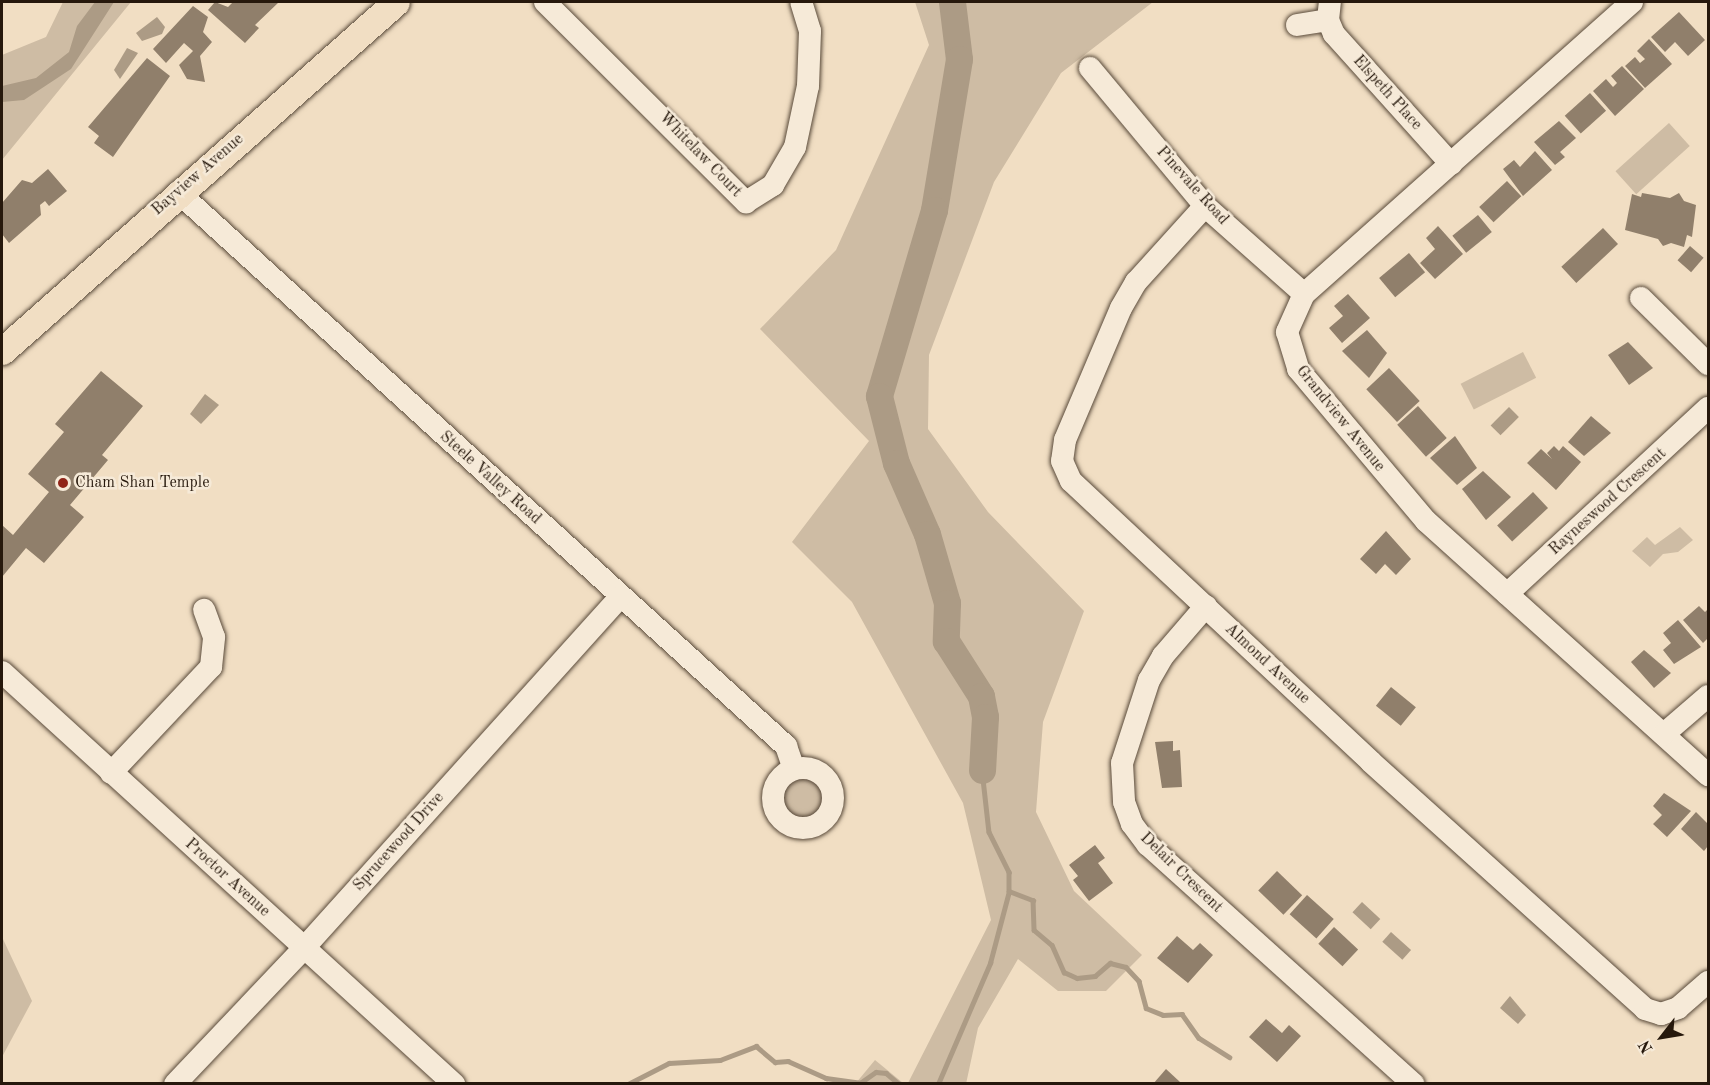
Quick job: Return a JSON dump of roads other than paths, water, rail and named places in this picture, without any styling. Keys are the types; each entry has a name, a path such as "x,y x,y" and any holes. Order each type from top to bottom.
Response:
{"main road":[{"name":"Bayview Avenue","path":"2,351 178,192 396,2"}],"street":[{"name":"Whitelaw Court","path":"545,2 746,202 773,185 795,147 808,86 810,31 801,2"},
{"name":"Grandview Avenue","path":"1632,2 1304,294 1287,332 1298,369 1400,492 1507,594 1708,775"},
{"name":"Elspeth Place","path":"1297,25 1329,11 1334,34 1451,164"},
{"name":"Pinevale Road","path":"1090,68 1205,206 1304,294"},
{"name":"Steele Valley Road","path":"178,192 786,746 794,769"},
{"name":"Almond Avenue","path":"1205,206 1131,291 1065,440 1062,461 1071,482 1371,762 1645,1009 1661,1014 1678,1008 1708,982"},
{"path":"1641,297 1708,364"},
{"name":"Rayneswood Crescent","path":"1507,594 1708,408"},
{"name":"Sprucewood Drive","path":"175,1083 304,948 620,597"},
{"name":"Delair Crescent","path":"1206,606 1163,656 1149,680 1122,763 1124,802 1132,824 1148,845 1413,1083"},
{"path":"111,773 211,667 214,637 204,610"},
{"name":"Proctor Avenue","path":"2,672 454,1083"},
{"path":"1664,734 1708,696"}],"waterway":[{"path":"952,2 959,59 934,210 879,396 896,463 927,534 947,603 946,641 981,696 985,717 982,770"},
{"path":"982,770 989,832 1009,872 1009,891 1033,900 1034,930 1052,945 1064,972 1077,978 1095,976 1110,963 1126,967 1139,981 1146,1008 1163,1015 1182,1014 1199,1038 1229,1057"},
{"path":"938,1084 990,963 1009,891"},
{"path":"628,1084 669,1063 720,1060 756,1046 775,1062 788,1061 826,1078 860,1083 876,1072 886,1073 899,1084"}],"place":[{"name":"Cham Shan Temple","path":"63,483"}]}
